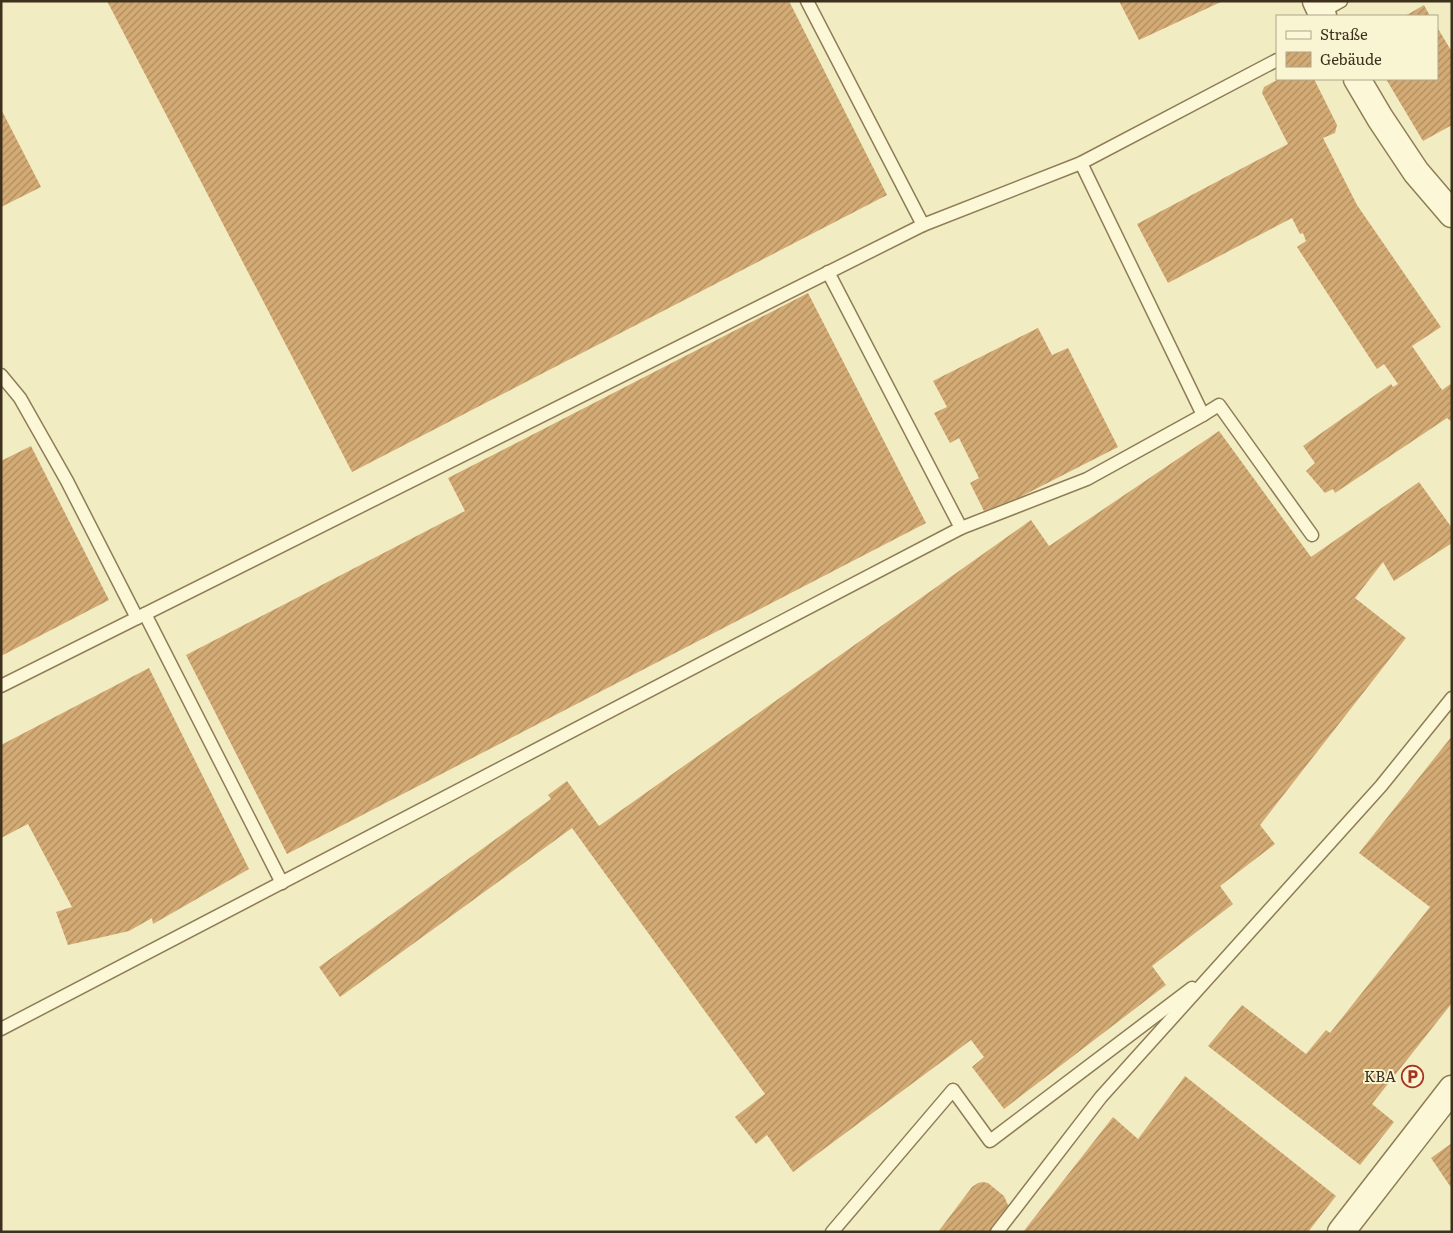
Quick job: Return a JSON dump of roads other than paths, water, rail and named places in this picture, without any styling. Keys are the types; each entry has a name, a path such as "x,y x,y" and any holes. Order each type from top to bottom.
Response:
{"street":[{"path":"1358,80 1416,172 1452,214"},
{"path":"1341,1232 1452,1089"}],"lane":[{"path":"807,1 923,225"},
{"path":"1,686 923,225 1081,163 1276,61"},
{"path":"1081,163 1203,415"},
{"path":"828,272 961,528"},
{"path":"1,376 20,398 67,481 141,616 282,883"},
{"path":"1,1029 961,528 1087,479 1219,405 1312,535"},
{"path":"997,1232 1101,1098 1381,786 1452,698"},
{"path":"832,1232 953,1090 990,1140 1218,968"}],"place":[{"name":"KBA","path":"1412,1077"}]}
